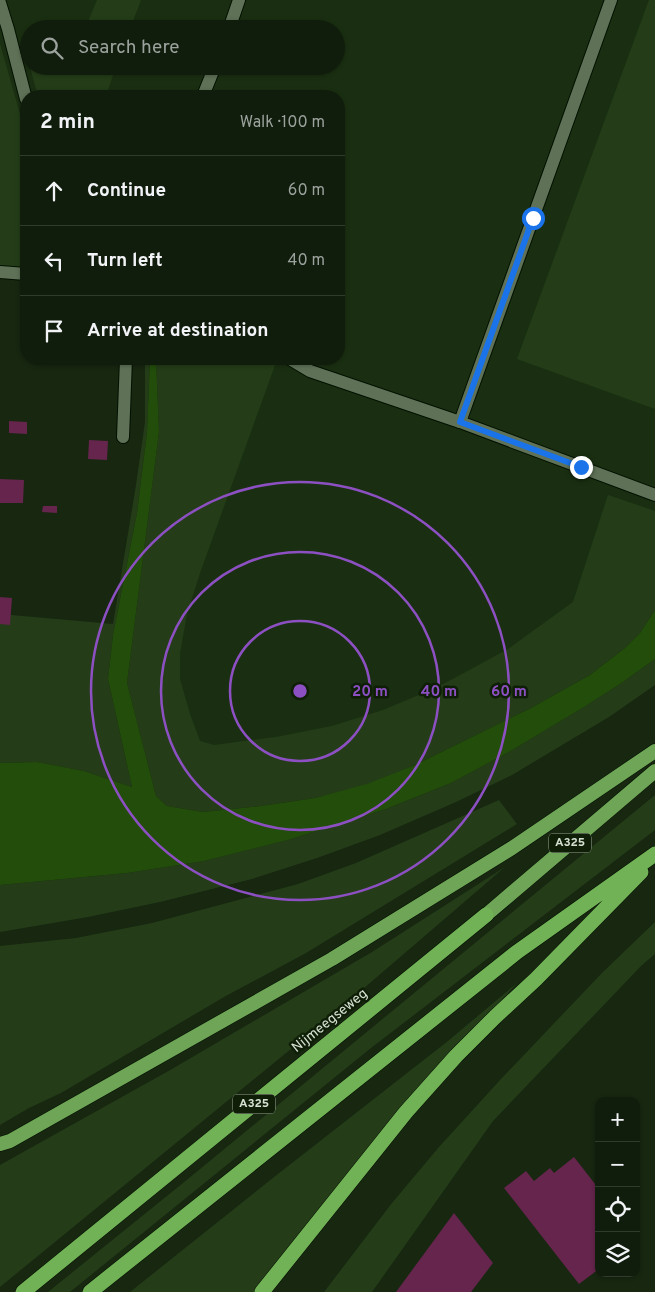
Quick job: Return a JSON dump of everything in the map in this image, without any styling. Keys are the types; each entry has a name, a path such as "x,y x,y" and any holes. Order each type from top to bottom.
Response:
{"highway":[{"name":"A325","path":"0,1144 10,1141 332,959 512,848 655,751"},
{"name":"Nijmeegseweg","path":"23,1292 486,915 655,772"},
{"path":"90,1292 517,952 655,854"},
{"path":"262,1292 406,1112 450,1063 655,858"}],"street":[{"path":"232,20 239,0"},
{"path":"460,422 611,0"},
{"path":"0,3 24,90"},
{"path":"205,90 211,75"},
{"path":"0,272 20,274"},
{"path":"124,438 126,365"},
{"path":"300,365 310,371 460,422 655,495"}],"shaded area":[{"path":"0,0 655,0 655,563 568,640 344,743 200,771 166,666 186,365 345,365 345,90 20,90 20,198 0,160"},
{"path":"97,0 141,0 133,20 89,20"},
{"path":"649,0 655,0 655,409 517,359"},
{"path":"0,44 20,114 20,270 0,270"},
{"path":"32,75 113,75 108,90 36,90"},
{"path":"145,365 150,365 147,432 137,513 113,635 108,679 132,787 84,771 37,762 0,763 0,614 113,624 145,422"},
{"path":"150,365 156,365 159,432 127,683 156,796 167,806 203,812 315,798 367,784 415,765 531,708 590,675 625,648 640,633 655,610 655,659 584,707 509,752 451,783 386,809 288,840 204,861 127,873 0,885 0,763 37,762 84,771 132,787 108,679 113,635 137,513 147,432"},
{"path":"156,365 275,365 187,614 180,653 180,679 200,741 214,745 276,737 332,726 383,710 438,687 508,649 573,602 608,495 655,511 655,610 640,633 625,648 590,675 531,708 415,765 367,785 315,798 261,806 203,812 167,806 156,796 127,683 159,432"},
{"path":"655,659 655,685 609,717 512,775 380,835 252,879 160,902 0,932 0,885 127,873 204,861 288,840 386,809 451,783 509,752 584,707"},
{"path":"655,795 655,830 371,1048 70,1292 48,1292 183,1183"},
{"path":"499,800 517,824 306,953 224,997 61,1093 29,1108 0,1125 0,946 76,938 152,923 298,884 356,863"},
{"path":"505,867 335,1013 0,1287 0,1165 172,1069 372,952"},
{"path":"655,922 655,954 641,966 493,1121 372,1292 324,1292 392,1203 439,1147 602,973"},
{"path":"517,983 448,1059 258,1292 130,1292 448,1041"}],"building":[{"path":"9,421 27,422 27,434 9,433"},
{"path":"89,440 108,441 107,460 88,459"},
{"path":"0,479 24,480 23,503 0,503"},
{"path":"43,506 57,506 57,513 42,512"},
{"path":"0,597 12,598 10,625 0,624"},
{"path":"574,1157 595,1184 595,1272 579,1284 504,1188 526,1171 534,1181 550,1168 554,1173"},
{"path":"454,1213 493,1263 471,1292 396,1292"}],"route":[{"path":"533,218 460,422 581,467"}]}
